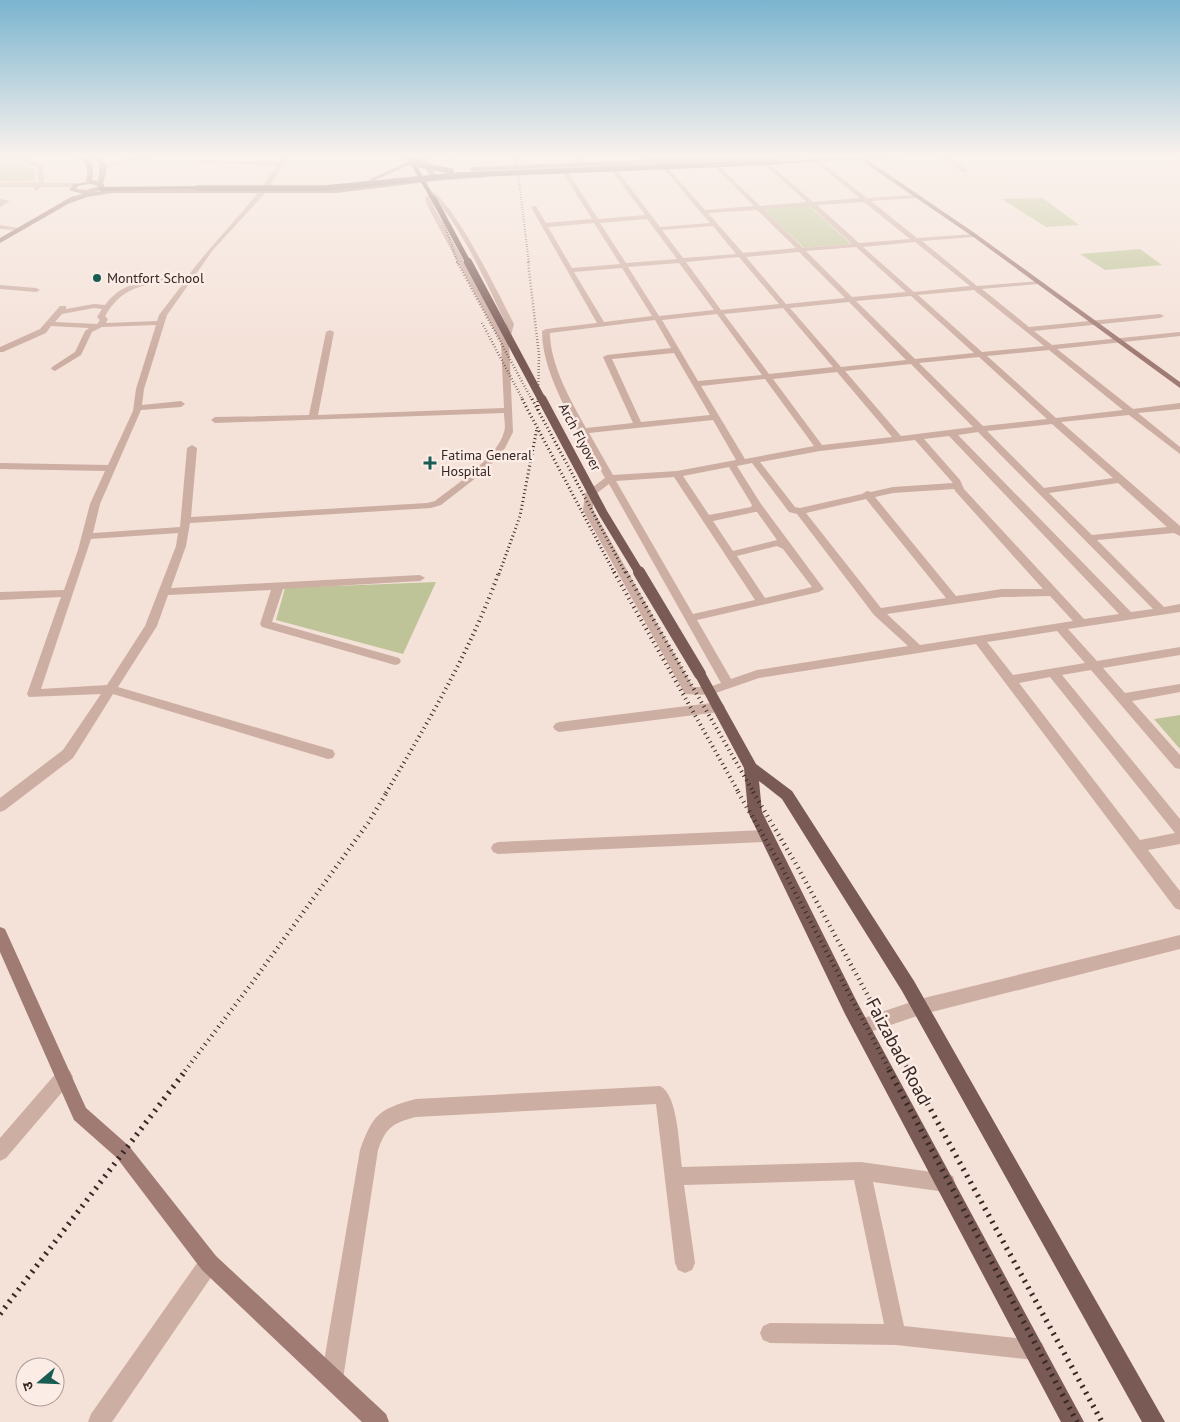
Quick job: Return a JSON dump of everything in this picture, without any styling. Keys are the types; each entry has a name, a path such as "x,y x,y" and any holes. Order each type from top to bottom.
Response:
{"main road":[{"name":"Arch Flyover","path":"447,221 604,513 710,691"},
{"name":"Faizabad Road","path":"710,691 751,768 754,812 861,1027 1073,1422"},
{"path":"751,768 786,795 920,1007 1154,1422"}],"street":[{"path":"0,236 27,221"},
{"path":"0,241 34,221"},
{"path":"235,221 190,278 160,323 140,389 138,408 95,504 68,593 33,694 110,689 328,754"},
{"path":"440,221 505,343"},
{"path":"86,536 185,525 428,506 438,503 484,468 502,446 509,432 505,343 510,324 453,221"},
{"path":"542,221 601,324"},
{"path":"544,225 590,221"},
{"path":"595,221 657,318 696,384 737,463 756,505 819,589 690,618"},
{"path":"652,221 820,448"},
{"path":"712,221 898,438"},
{"path":"772,221 1162,611"},
{"path":"831,221 1179,531"},
{"path":"893,221 1180,451"},
{"path":"954,221 1180,386"},
{"path":"658,229 714,224"},
{"path":"0,227 15,228"},
{"path":"570,270 974,235"},
{"path":"55,369 78,353 89,331 101,326 104,319 101,317 106,307 126,289 138,283 190,278"},
{"path":"728,685 562,393 546,343 546,331 657,318 1038,282"},
{"path":"0,287 36,290"},
{"path":"0,350 43,331 62,310 94,306 106,307"},
{"path":"1028,329 1160,316"},
{"path":"50,324 101,326 160,323"},
{"path":"313,418 330,332"},
{"path":"696,384 1180,334"},
{"path":"638,425 608,357 676,350"},
{"path":"138,408 181,404"},
{"path":"1180,406 820,448 677,474 611,478 588,495 588,510 689,691 710,691 757,674 1180,608"},
{"path":"215,420 508,410"},
{"path":"584,431 714,417"},
{"path":"951,432 1128,616"},
{"path":"917,436 958,486 1081,623"},
{"path":"0,806 68,754 151,626 181,546 185,525 192,448"},
{"path":"754,460 792,510 800,511 867,494 893,490 958,486"},
{"path":"0,466 112,468"},
{"path":"677,474 762,602"},
{"path":"1042,491 1120,480"},
{"path":"867,494 953,600"},
{"path":"706,519 755,509 756,505"},
{"path":"800,511 878,612 918,649"},
{"path":"1090,538 1179,531"},
{"path":"730,555 778,543 788,547"},
{"path":"163,592 420,578"},
{"path":"278,586 266,624 395,661"},
{"path":"878,612 1002,592 1052,592"},
{"path":"0,596 68,593"},
{"path":"1060,627 1180,764"},
{"path":"979,639 1180,903"},
{"path":"1010,680 1180,651"},
{"path":"1053,672 1180,829"},
{"path":"1122,698 1180,688"},
{"path":"559,727 719,707"},
{"path":"498,848 766,836"},
{"path":"1137,846 1180,838"},
{"path":"0,934 80,1114 123,1152 208,1262 378,1422"},
{"path":"861,1027 920,1007 1180,942"},
{"path":"0,1152 64,1077"},
{"path":"332,1379 369,1150 376,1129 391,1114 416,1108 660,1095 664,1101 685,1263"},
{"path":"861,1171 896,1335"},
{"path":"674,1176 861,1171 946,1183"},
{"path":"99,1422 208,1262"},
{"path":"770,1333 896,1335 1035,1350"}],"green space":[{"path":"777,221 826,221 851,244 804,248"},
{"path":"1037,221 1074,221 1079,225 1046,227"},
{"path":"1140,249 1162,265 1105,270 1080,254"},
{"path":"436,582 403,654 276,620 285,588"},
{"path":"1180,715 1180,749 1154,719"}],"railway":[{"path":"443,221 458,264"},
{"path":"524,221 529,264"},
{"path":"528,262 539,355 538,400"},
{"path":"458,264 532,400"},
{"path":"482,323 523,400"},
{"path":"522,399 615,574"},
{"path":"532,399 626,574"},
{"path":"538,400 538,410"},
{"path":"499,574 520,516 537,428"},
{"path":"386,793 433,712 462,657 499,572"},
{"path":"614,572 739,793"},
{"path":"626,572 754,793"},
{"path":"185,1071 252,983 368,823 387,792"},
{"path":"738,792 782,868 890,1071"},
{"path":"753,792 796,864 909,1071"},
{"path":"0,1314 186,1070"},
{"path":"889,1070 1077,1422"},
{"path":"909,1070 1102,1422"}],"place":[{"name":"Montfort School","path":"97,278"},
{"name":"Fatima General Hospital","path":"430,463"}]}
